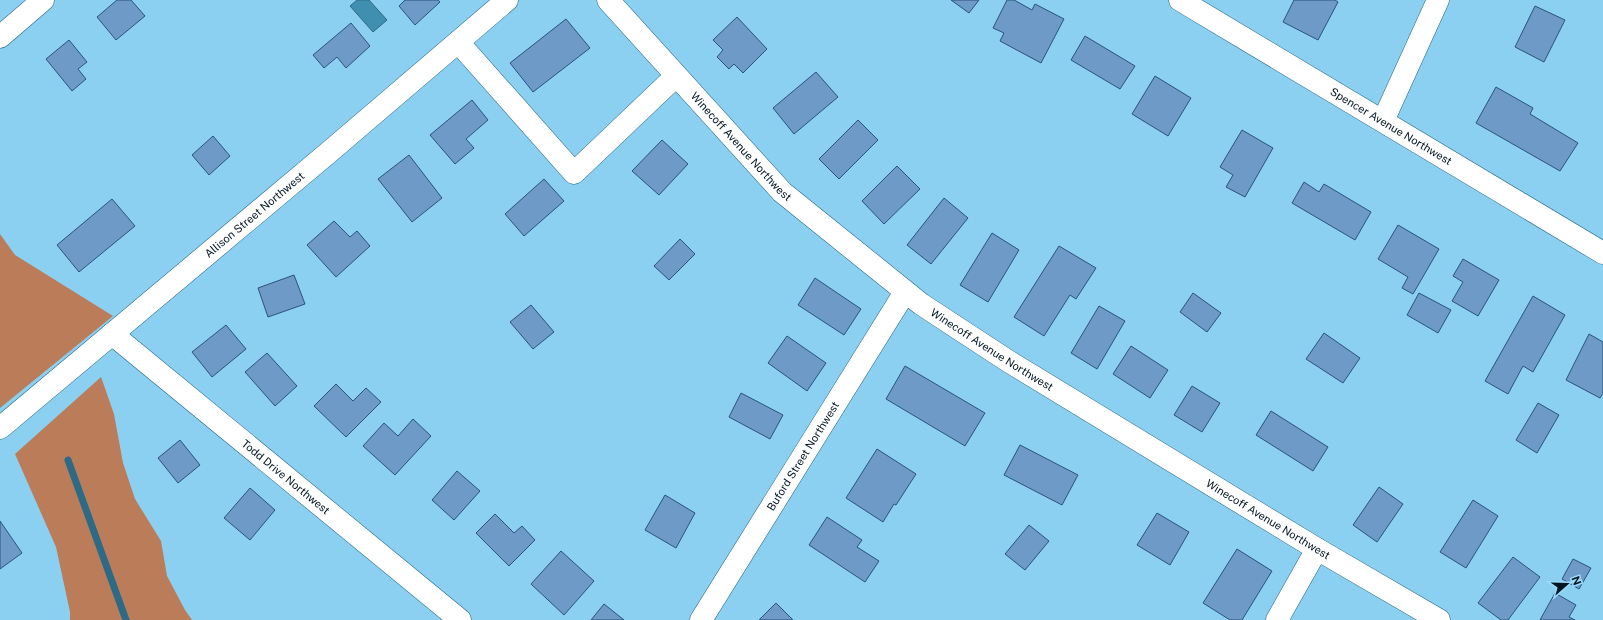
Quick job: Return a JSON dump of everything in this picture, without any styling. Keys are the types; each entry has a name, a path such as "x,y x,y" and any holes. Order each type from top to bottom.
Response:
{"street":[{"path":"0,37 43,0"},
{"name":"Allison Street Northwest","path":"0,428 328,153 507,0"},
{"name":"Winecoff Avenue Northwest","path":"608,0 782,192 921,304 1008,361 1317,549 1439,620"},
{"name":"Spencer Avenue Northwest","path":"1180,0 1603,253"},
{"path":"1383,121 1438,0"},
{"path":"458,42 574,173 676,76"},
{"name":"Buford Street Northwest","path":"701,620 905,292"},
{"name":"Todd Drive Northwest","path":"112,334 460,620"},
{"path":"1277,620 1317,549"}],"shaded area":[{"path":"0,234 15,255 113,316 0,408"},
{"path":"101,377 114,414 123,463 135,499 161,541 167,576 192,620 70,620 70,612 56,547 15,454"}],"water":[{"path":"357,0 369,0 387,20 373,32 350,6"}],"building":[{"path":"117,0 131,0 145,16 116,40 97,17"},
{"path":"405,0 438,0 440,2 415,25 399,6"},
{"path":"951,0 979,0 969,13"},
{"path":"1007,0 1014,0 1032,10 1035,4 1064,19 1041,63 1000,41 1004,33 993,28"},
{"path":"1294,0 1335,0 1338,2 1318,40 1283,22"},
{"path":"1535,6 1565,20 1544,62 1515,47"},
{"path":"737,17 767,49 743,73 734,64 729,69 717,57 723,50 713,40"},
{"path":"566,19 590,48 533,92 510,63"},
{"path":"351,23 370,46 346,68 337,57 324,68 313,55"},
{"path":"1085,36 1135,66 1120,89 1071,60"},
{"path":"69,40 87,62 78,69 86,79 72,91 46,59"},
{"path":"816,72 838,97 794,134 773,108"},
{"path":"1155,76 1191,98 1168,136 1132,114"},
{"path":"1496,87 1533,108 1530,114 1578,143 1560,171 1476,123"},
{"path":"472,100 488,120 466,139 474,148 455,164 430,135"},
{"path":"858,120 878,140 839,179 819,159"},
{"path":"1242,130 1273,148 1245,197 1226,187 1233,175 1220,167"},
{"path":"213,136 230,156 209,175 192,155"},
{"path":"662,140 688,164 659,195 632,171"},
{"path":"409,155 442,198 412,222 378,179"},
{"path":"897,166 920,189 884,224 862,201"},
{"path":"544,179 564,201 524,236 505,214"},
{"path":"1304,182 1319,192 1324,184 1371,212 1355,240 1292,203"},
{"path":"944,198 968,218 931,264 907,245"},
{"path":"112,199 135,226 79,272 57,245"},
{"path":"334,221 350,237 357,231 370,246 336,277 307,245"},
{"path":"1398,225 1439,249 1413,294 1402,288 1408,277 1378,259"},
{"path":"992,233 1019,250 988,302 960,285"},
{"path":"680,239 695,254 669,280 654,266"},
{"path":"1059,246 1096,268 1076,299 1070,295 1044,336 1014,317"},
{"path":"1463,259 1499,280 1478,316 1452,301 1463,282 1453,276"},
{"path":"294,275 305,304 268,317 258,288"},
{"path":"815,278 861,309 844,335 798,305"},
{"path":"1193,293 1221,313 1207,332 1180,312"},
{"path":"1419,293 1451,310 1438,333 1407,315"},
{"path":"1533,296 1565,315 1533,372 1523,366 1508,394 1485,381"},
{"path":"531,305 554,332 533,349 510,322"},
{"path":"1099,306 1125,321 1097,369 1071,353"},
{"path":"226,325 246,349 212,377 192,352"},
{"path":"1324,333 1360,358 1343,383 1306,359"},
{"path":"1589,334 1603,342 1603,393 1600,398 1566,380"},
{"path":"787,336 826,363 807,391 768,363"},
{"path":"1131,346 1168,370 1150,398 1113,374"},
{"path":"267,353 297,386 275,406 245,372"},
{"path":"905,366 985,413 965,446 886,399"},
{"path":"336,384 353,401 366,388 381,402 346,437 314,406"},
{"path":"1192,386 1220,403 1202,432 1174,415"},
{"path":"741,393 783,415 770,439 729,417"},
{"path":"1538,403 1559,415 1537,453 1516,440"},
{"path":"1271,411 1328,447 1313,471 1256,435"},
{"path":"413,419 431,436 395,475 363,446 384,423 398,436"},
{"path":"180,440 200,465 178,483 158,458"},
{"path":"1020,445 1078,475 1062,505 1004,475"},
{"path":"877,449 916,474 883,522 846,498"},
{"path":"457,471 480,491 454,520 432,500"},
{"path":"1379,487 1403,504 1377,542 1353,525"},
{"path":"250,488 275,510 250,540 224,518"},
{"path":"665,495 695,513 676,548 645,530"},
{"path":"1473,500 1498,516 1466,568 1440,552"},
{"path":"1157,513 1189,532 1170,565 1137,545"},
{"path":"495,514 514,533 522,526 535,540 509,566 476,533"},
{"path":"827,517 862,540 857,547 879,561 865,582 809,545"},
{"path":"0,521 22,553 0,569"},
{"path":"1029,525 1049,541 1025,570 1005,554"},
{"path":"1237,549 1272,571 1242,620 1230,620 1203,603"},
{"path":"561,551 594,581 564,615 531,584"},
{"path":"1513,557 1540,577 1508,620 1501,620 1478,603"},
{"path":"1573,559 1591,568 1579,589 1562,579"},
{"path":"1555,593 1576,605 1569,617 1575,620 1540,620"},
{"path":"776,603 793,620 759,620"},
{"path":"604,604 624,620 591,620"}],"waterway":[{"path":"68,460 126,620"}]}
